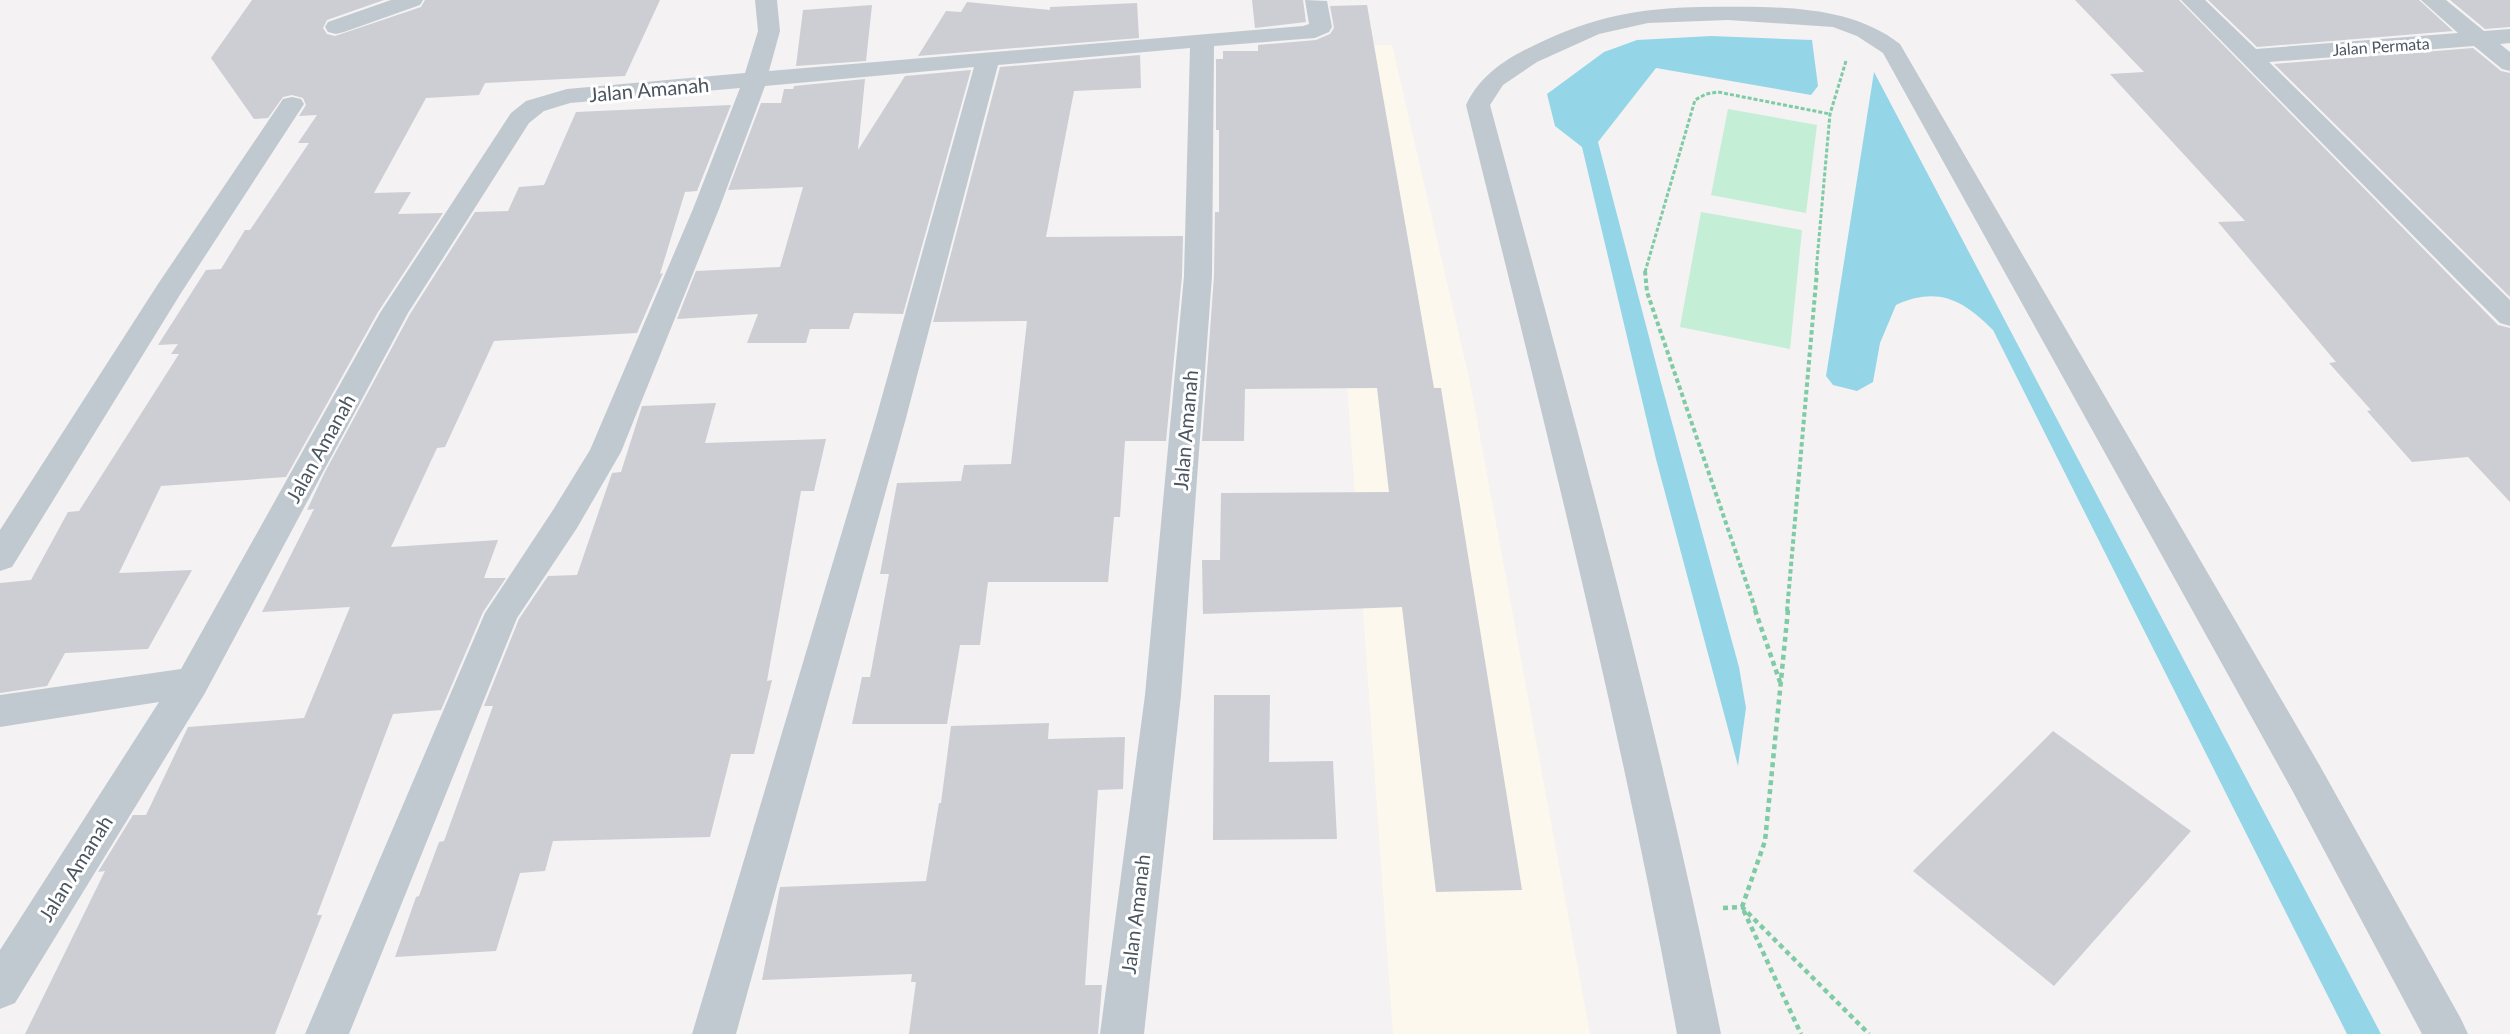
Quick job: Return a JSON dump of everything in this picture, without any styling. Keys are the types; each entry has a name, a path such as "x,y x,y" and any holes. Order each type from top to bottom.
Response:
{"street":[{"path":"336,27 412,0"},
{"path":"327,1034 502,613 565,519 605,452 689,252 755,80 770,31 766,0"},
{"path":"2192,0 2252,56 2436,246 2510,316"},
{"path":"2432,0 2510,64"},
{"path":"1202,40 1307,33 1321,27 1316,1"},
{"path":"1699,1034 1675,909 1584,514 1478,105 1483,92 1514,63 1570,36 1623,20 1672,15 1743,15 1834,20 1857,26 1876,35 1892,49 1945,138 2300,768 2446,1034"},
{"name":"Jalan Permata","path":"2252,56 2510,36"},
{"name":"Jalan Amanah","path":"0,988 192,682 394,313 520,118 535,106 567,96 1202,40 1198,276 1163,695 1122,1034"},
{"path":"714,1034 887,429 988,58"},
{"path":"0,558 168,290 292,104"},
{"path":"0,711 192,682"}],"path":[{"path":"1801,1034 1742,908 1765,842 1781,686 1830,114 1857,26"},
{"path":"1781,686 1647,292 1645,268 1695,100 1706,94 1718,92 1830,114"},
{"path":"1742,908 1869,1034"}],"shaded area":[{"path":"1392,45 1470,382 1590,1034 1393,1034 1323,46"}],"green space":[{"path":"1728,109 1817,125 1806,213 1711,195"},
{"path":"1701,212 1802,230 1790,349 1680,327"}],"water":[{"path":"1711,36 1812,40 1818,86 1811,95 1656,68 1598,142 1739,667 1746,708 1738,766 1656,459 1582,147 1555,126 1547,94 1604,52 1637,40"},
{"path":"1874,72 2381,1034 2347,1034 1993,330 1971,311 1949,299 1925,297 1911,299 1896,305 1880,343 1873,382 1857,391 1833,385 1826,376"}],"building":[{"path":"252,0 384,0 327,20 323,28 327,34 335,36 421,7 425,0 660,0 625,76 485,83 479,95 426,98 374,193 411,192 398,214 443,213 378,312 286,477 161,486 119,573 192,570 148,649 65,653 47,686 0,693 0,583 31,580 68,512 79,511 179,354 171,354 178,344 158,345 206,270 221,269 245,230 250,230 309,143 298,143 317,115 299,116 306,105 303,98 292,95 283,97 268,118 254,119 211,58"},
{"path":"1252,0 1303,0 1306,22 1255,28"},
{"path":"2075,0 2179,0 2498,325 2510,328 2510,502 2468,457 2412,462 2367,411 2371,410 2329,363 2336,362 2218,222 2245,221 2110,74 2144,72"},
{"path":"2208,0 2419,0 2453,31 2257,47"},
{"path":"2450,0 2510,0 2510,27 2485,29"},
{"path":"967,2 1050,10 1050,7 1137,3 1139,38 918,56 946,11 961,12"},
{"path":"872,5 866,61 796,66 803,10"},
{"path":"1367,5 1434,388 1441,388 1522,890 1436,892 1402,607 1203,614 1202,560 1220,560 1221,493 1389,492 1377,388 1245,389 1244,441 1202,441 1214,276 1215,212 1219,212 1216,59 1223,59 1223,51 1258,51 1258,45 1316,40 1330,34 1334,28 1330,6"},
{"path":"2473,48 2501,71 2510,73 2510,297 2274,64"},
{"path":"1140,55 1141,88 1074,91 1046,237 1183,236 1182,276 1166,441 1125,441 1120,517 1114,517 1108,582 988,582 980,645 960,645 947,724 852,724 862,677 870,677 889,574 880,574 897,483 961,481 964,465 1011,464 1027,321 933,322 1000,67"},
{"path":"971,70 903,314 854,313 849,329 810,329 806,343 747,343 758,314 677,319 696,271 780,267 803,187 728,190 761,103 781,103 784,89 793,89 794,86 865,79 858,150 905,76"},
{"path":"731,105 697,191 685,192 660,274 663,273 637,333 494,341 445,447 437,448 391,547 498,540 484,578 506,578 483,612 441,710 393,714 317,915 322,915 275,1034 25,1034 105,871 98,872 133,815 146,815 188,727 304,718 350,607 262,612 314,509 307,510 324,474 410,314 475,212 508,211 519,187 544,185 576,112"},
{"path":"716,403 705,443 826,439 814,491 801,491 767,681 772,680 754,754 731,754 710,837 553,841 545,871 520,873 496,951 395,957 416,897 419,896 439,842 444,841 493,706 484,706 519,619 548,576 577,575 612,473 621,472 642,406"},
{"path":"1214,695 1270,695 1269,762 1333,761 1337,839 1213,840"},
{"path":"1049,723 1048,739 1125,737 1123,789 1098,790 1085,985 1102,985 1098,1034 909,1034 916,982 911,982 912,974 762,980 780,887 926,881 939,803 941,803 951,726"},
{"path":"2053,731 2191,831 2054,986 1913,871"}]}
